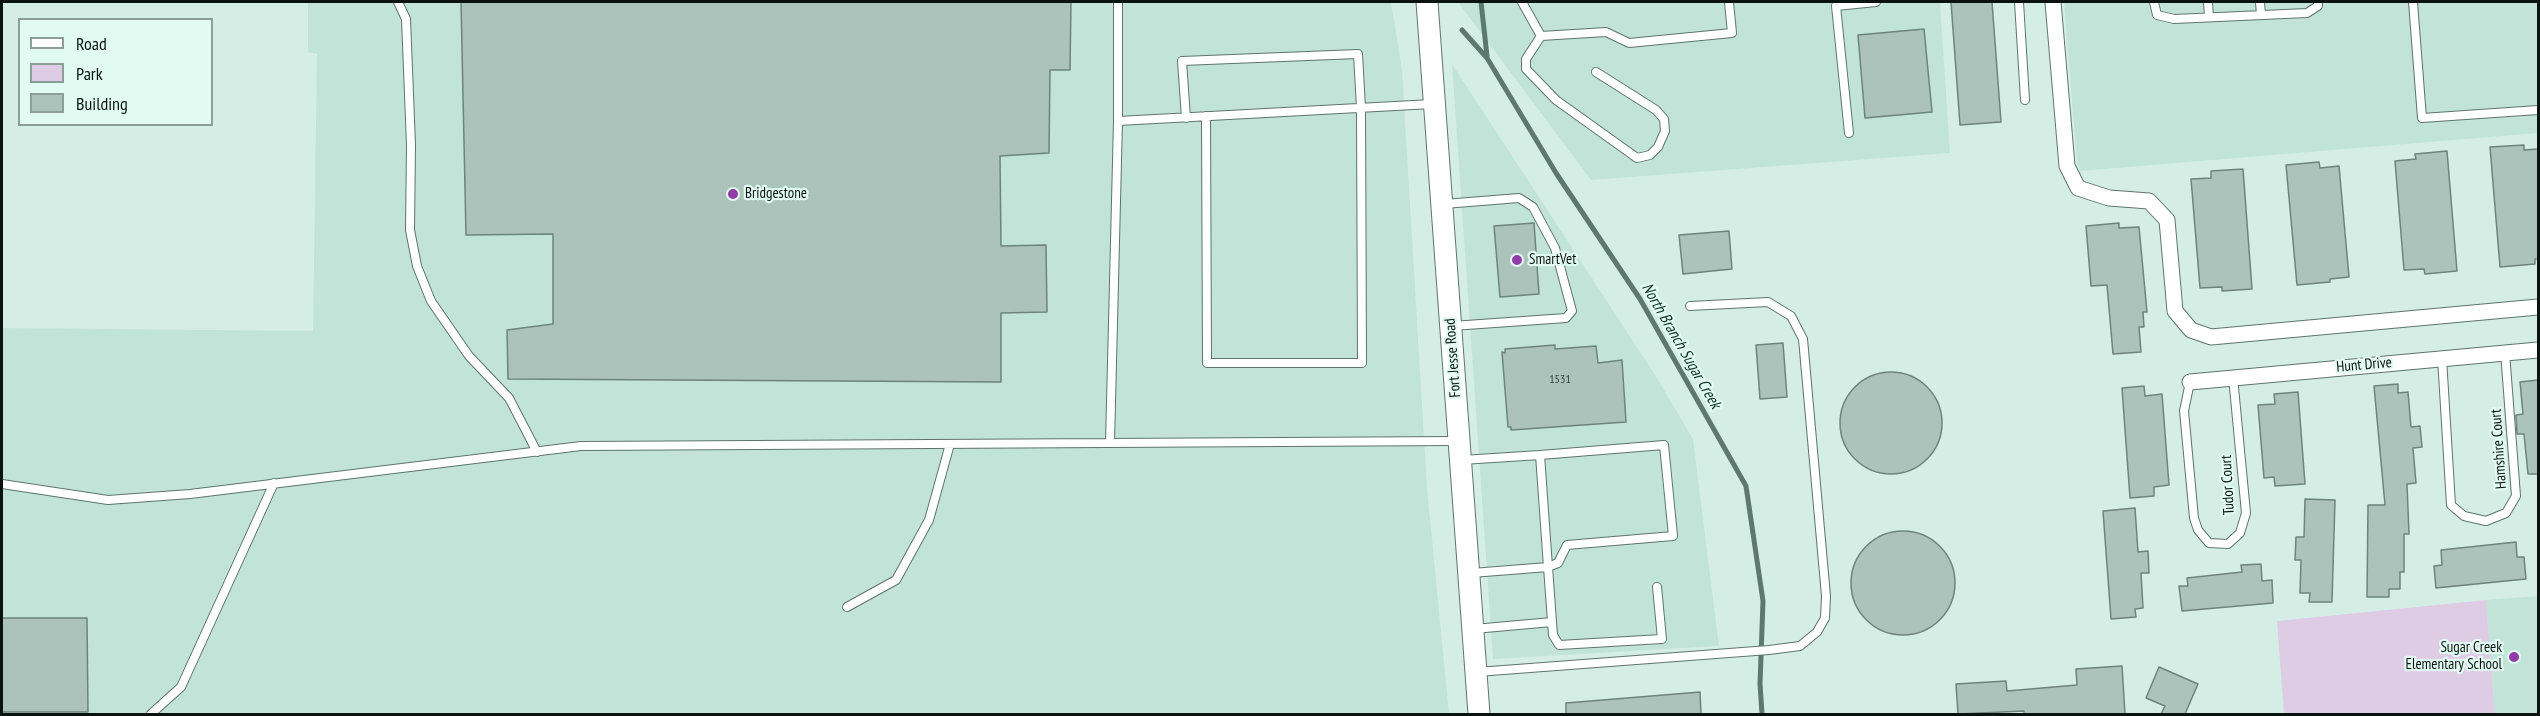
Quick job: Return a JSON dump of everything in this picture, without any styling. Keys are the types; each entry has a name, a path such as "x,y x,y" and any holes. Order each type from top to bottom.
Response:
{"main road":[{"name":"Fort Jesse Road","path":"1426,2 1478,714"}],"street":[{"path":"2053,2 2067,166 2078,188 2109,198 2150,201 2167,220 2175,311 2192,330 2211,337 2538,307"},
{"name":"Hunt Drive","path":"2190,382 2538,350"}],"lane":[{"path":"398,2 406,19 411,145 410,230 417,266 431,301 469,356 509,398 537,452"},
{"path":"1110,443 1118,121 1118,2"},
{"path":"1522,2 1541,36"},
{"path":"1541,36 1606,32 1629,43 1732,33 1729,2"},
{"path":"1849,133 1836,6 1876,2"},
{"path":"2019,2 2025,100"},
{"path":"2154,2 2157,15 2161,18 2307,13 2318,6 2318,2"},
{"path":"2208,2 2209,17"},
{"path":"2260,2 2260,15"},
{"path":"2413,2 2422,118 2538,110"},
{"path":"1541,36 1526,58 1526,69 1556,100 1637,158 1650,155 1658,147 1665,130 1664,119 1656,110 1596,72"},
{"path":"1186,118 1182,61 1358,54 1361,108 1362,363 1207,363 1206,116"},
{"path":"1118,121 1434,104"},
{"path":"1441,204 1519,198 1533,207 1555,248 1572,311 1566,318 1450,326"},
{"path":"1476,672 1769,650 1800,646 1817,632 1825,618 1826,596 1803,339 1791,316 1768,302 1690,306"},
{"name":"Hamshire Court","path":"2442,358 2451,505 2464,516 2486,521 2506,513 2516,496 2505,352"},
{"name":"Tudor Court","path":"2190,382 2184,411 2194,518 2198,530 2209,543 2228,544 2240,533 2246,513 2233,377"},
{"path":"2,484 108,500 190,494 581,446 1110,443 1540,455 1664,445 1673,536 1567,545 1558,562 1548,567 1469,574"},
{"path":"847,607 896,580 929,520 950,444"},
{"path":"1540,455 1553,635 1559,645 1662,639 1657,587"},
{"path":"151,714 181,687 274,483"},
{"path":"1473,630 1552,622"}],"shaded area":[{"name":"Bridgestone","path":"308,2 1391,2 1402,70 1427,488 1449,714 2,714 2,328 313,331 317,54 308,52"},
{"path":"1458,2 1940,2 1950,153 1591,180"},
{"path":"2064,2 2538,2 2538,133 2080,171 2077,163"},
{"path":"1452,64 1657,378 1693,439 1719,646 1493,659"},
{"name":"Sugar Creek Elementary School","path":"2538,596 2538,714 2495,714 2486,600"}],"green space":[{"path":"2486,600 2495,714 2284,714 2277,621"}],"building":[{"name":"Bridgestone","path":"461,2 1071,2 1070,70 1050,70 1049,153 1000,156 1001,246 1046,245 1047,312 1001,313 1001,382 508,379 507,330 553,324 553,234 466,235"},
{"path":"1951,2 1992,2 2001,122 1960,125"},
{"path":"1924,29 1932,112 1865,118 1858,35"},
{"path":"2524,145 2524,150 2538,149 2538,259 2535,259 2535,264 2500,267 2490,147"},
{"path":"2447,151 2457,271 2425,274 2424,269 2404,270 2395,161 2416,159 2415,154"},
{"path":"2319,162 2320,168 2339,166 2349,277 2330,279 2330,282 2297,285 2286,165"},
{"path":"2243,169 2252,289 2222,291 2222,287 2200,288 2191,179 2211,178 2211,171"},
{"name":"SmartVet","path":"1534,223 1539,294 1500,297 1494,226"},
{"path":"2119,223 2119,228 2139,227 2147,312 2143,312 2144,327 2139,327 2141,352 2113,354 2107,285 2091,286 2086,226"},
{"path":"1729,231 1732,269 1683,274 1679,235"},
{"path":"1783,343 1787,397 1760,399 1756,345"},
{"path":"1555,345 1555,349 1596,346 1598,363 1622,360 1626,422 1511,430 1511,427 1508,427 1502,352 1505,353 1505,349"},
{"path":"1891,372 1911,376 1927,387 1938,403 1942,423 1938,443 1927,459 1911,470 1891,474 1871,470 1855,459 1844,443 1840,423 1844,403 1855,387 1871,376"},
{"path":"2538,380 2538,474 2528,474 2524,434 2517,434 2516,415 2523,414 2520,382"},
{"path":"2398,384 2398,393 2408,392 2411,427 2420,426 2422,447 2413,448 2416,483 2407,484 2409,534 2404,534 2404,572 2400,572 2400,589 2389,589 2389,597 2367,597 2368,505 2385,505 2374,386"},
{"path":"2144,386 2145,396 2162,394 2169,485 2154,487 2154,496 2130,498 2122,388"},
{"path":"2298,392 2305,484 2275,486 2274,477 2264,478 2258,405 2275,404 2274,394"},
{"path":"2305,499 2335,500 2332,602 2309,602 2310,593 2300,593 2301,560 2295,560 2296,537 2304,537"},
{"path":"2135,508 2138,552 2148,551 2149,573 2141,573 2143,608 2135,609 2136,617 2111,619 2103,511"},
{"path":"1903,531 1923,535 1932,540 1946,554 1951,563 1955,583 1951,603 1946,612 1932,626 1923,631 1903,635 1883,631 1874,626 1860,612 1855,603 1851,583 1855,563 1860,554 1874,540 1883,535"},
{"path":"2516,542 2517,557 2524,557 2526,579 2436,588 2434,566 2442,565 2441,550"},
{"path":"2261,564 2262,581 2272,580 2273,603 2182,611 2179,586 2188,586 2187,578 2242,572 2241,565"},
{"path":"2,618 87,618 88,712 2,712"},
{"path":"2122,666 2125,714 2024,714 2024,711 1958,714 1956,684 2006,681 2007,691 2077,685 2076,669"},
{"path":"2159,667 2198,684 2185,714 2161,714 2165,706 2146,698"},
{"path":"1700,692 1701,714 1566,714 1566,703"}],"waterway":[{"path":"1481,2 1487,56"},
{"name":"North Branch Sugar Creek","path":"1462,30 1487,58 1556,173 1640,299 1746,486 1763,601 1760,684 1762,714"}],"place":[{"name":"Bridgestone","path":"733,194"},
{"name":"SmartVet","path":"1517,260"},
{"name":"Sugar Creek Elementary School","path":"2514,657"}]}
